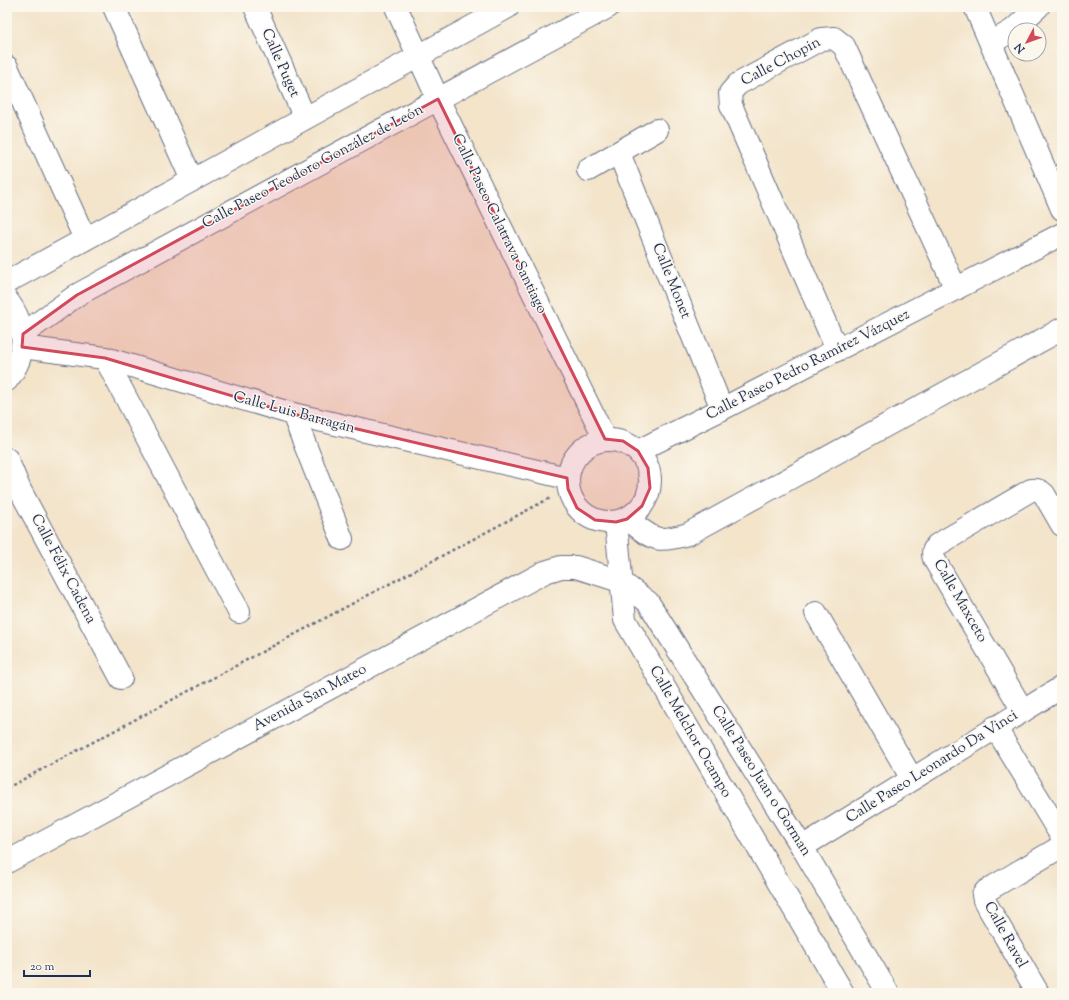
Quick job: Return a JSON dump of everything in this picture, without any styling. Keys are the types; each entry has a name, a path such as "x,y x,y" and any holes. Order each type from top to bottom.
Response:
{"street":[{"path":"114,7 192,180"},
{"name":"Calle Puget","path":"255,7 305,118"},
{"name":"Calle Paseo Calatrava Santiago","path":"396,7 438,100 605,439"},
{"path":"7,282 508,7"},
{"name":"Calle Paseo Teodoro González de León","path":"22,340 77,295 608,7"},
{"path":"975,7 1062,209"},
{"path":"991,43 1013,30 1038,7"},
{"name":"Calle Chopin","path":"837,350 731,105 730,93 738,84 821,39 834,38 844,46 956,289"},
{"path":"7,67 85,239"},
{"path":"588,170 657,130"},
{"name":"Calle Monet","path":"619,153 722,409"},
{"name":"Calle Paseo Pedro Ramírez Vázquez","path":"638,451 1062,234"},
{"path":"7,300 14,309 20,321 22,340 19,360 14,372 7,380"},
{"path":"622,520 642,506 650,488 648,468 638,451 623,441 605,439 587,445 572,459 567,484 578,508 595,520 622,520 659,540 671,539 688,534 1062,329"},
{"name":"Calle Luis Barragán","path":"22,340 105,358 293,414 567,484"},
{"path":"105,358 239,612"},
{"path":"293,414 342,539"},
{"name":"Calle Félix Cadena","path":"7,459 14,494 121,678"},
{"name":"Calle Maxceto","path":"1023,710 934,558 934,548 1031,490 1036,489 1044,494 1062,524"},
{"name":"Calle Melchor Ocampo","path":"622,520 620,581 624,620 843,993"},
{"name":"Avenida San Mateo","path":"7,862 545,572 561,567 576,567 620,581"},
{"name":"Calle Paseo Juan o Gorman","path":"620,581 648,602 802,847 888,993"},
{"path":"816,613 912,778"},
{"name":"Calle Paseo Leonardo Da Vinci","path":"802,847 1062,687"},
{"path":"995,727 1061,836"},
{"name":"Calle Ravel","path":"1038,993 984,900 983,895 986,891 1061,836"}],"path":[{"path":"7,788 567,484"}],"highlighted area":[{"path":"438,99 605,439 623,441 638,451 648,468 650,488 642,506 627,519 616,522 595,520 577,508 568,489 567,478 293,414 105,358 22,347 23,334 77,295"}]}
